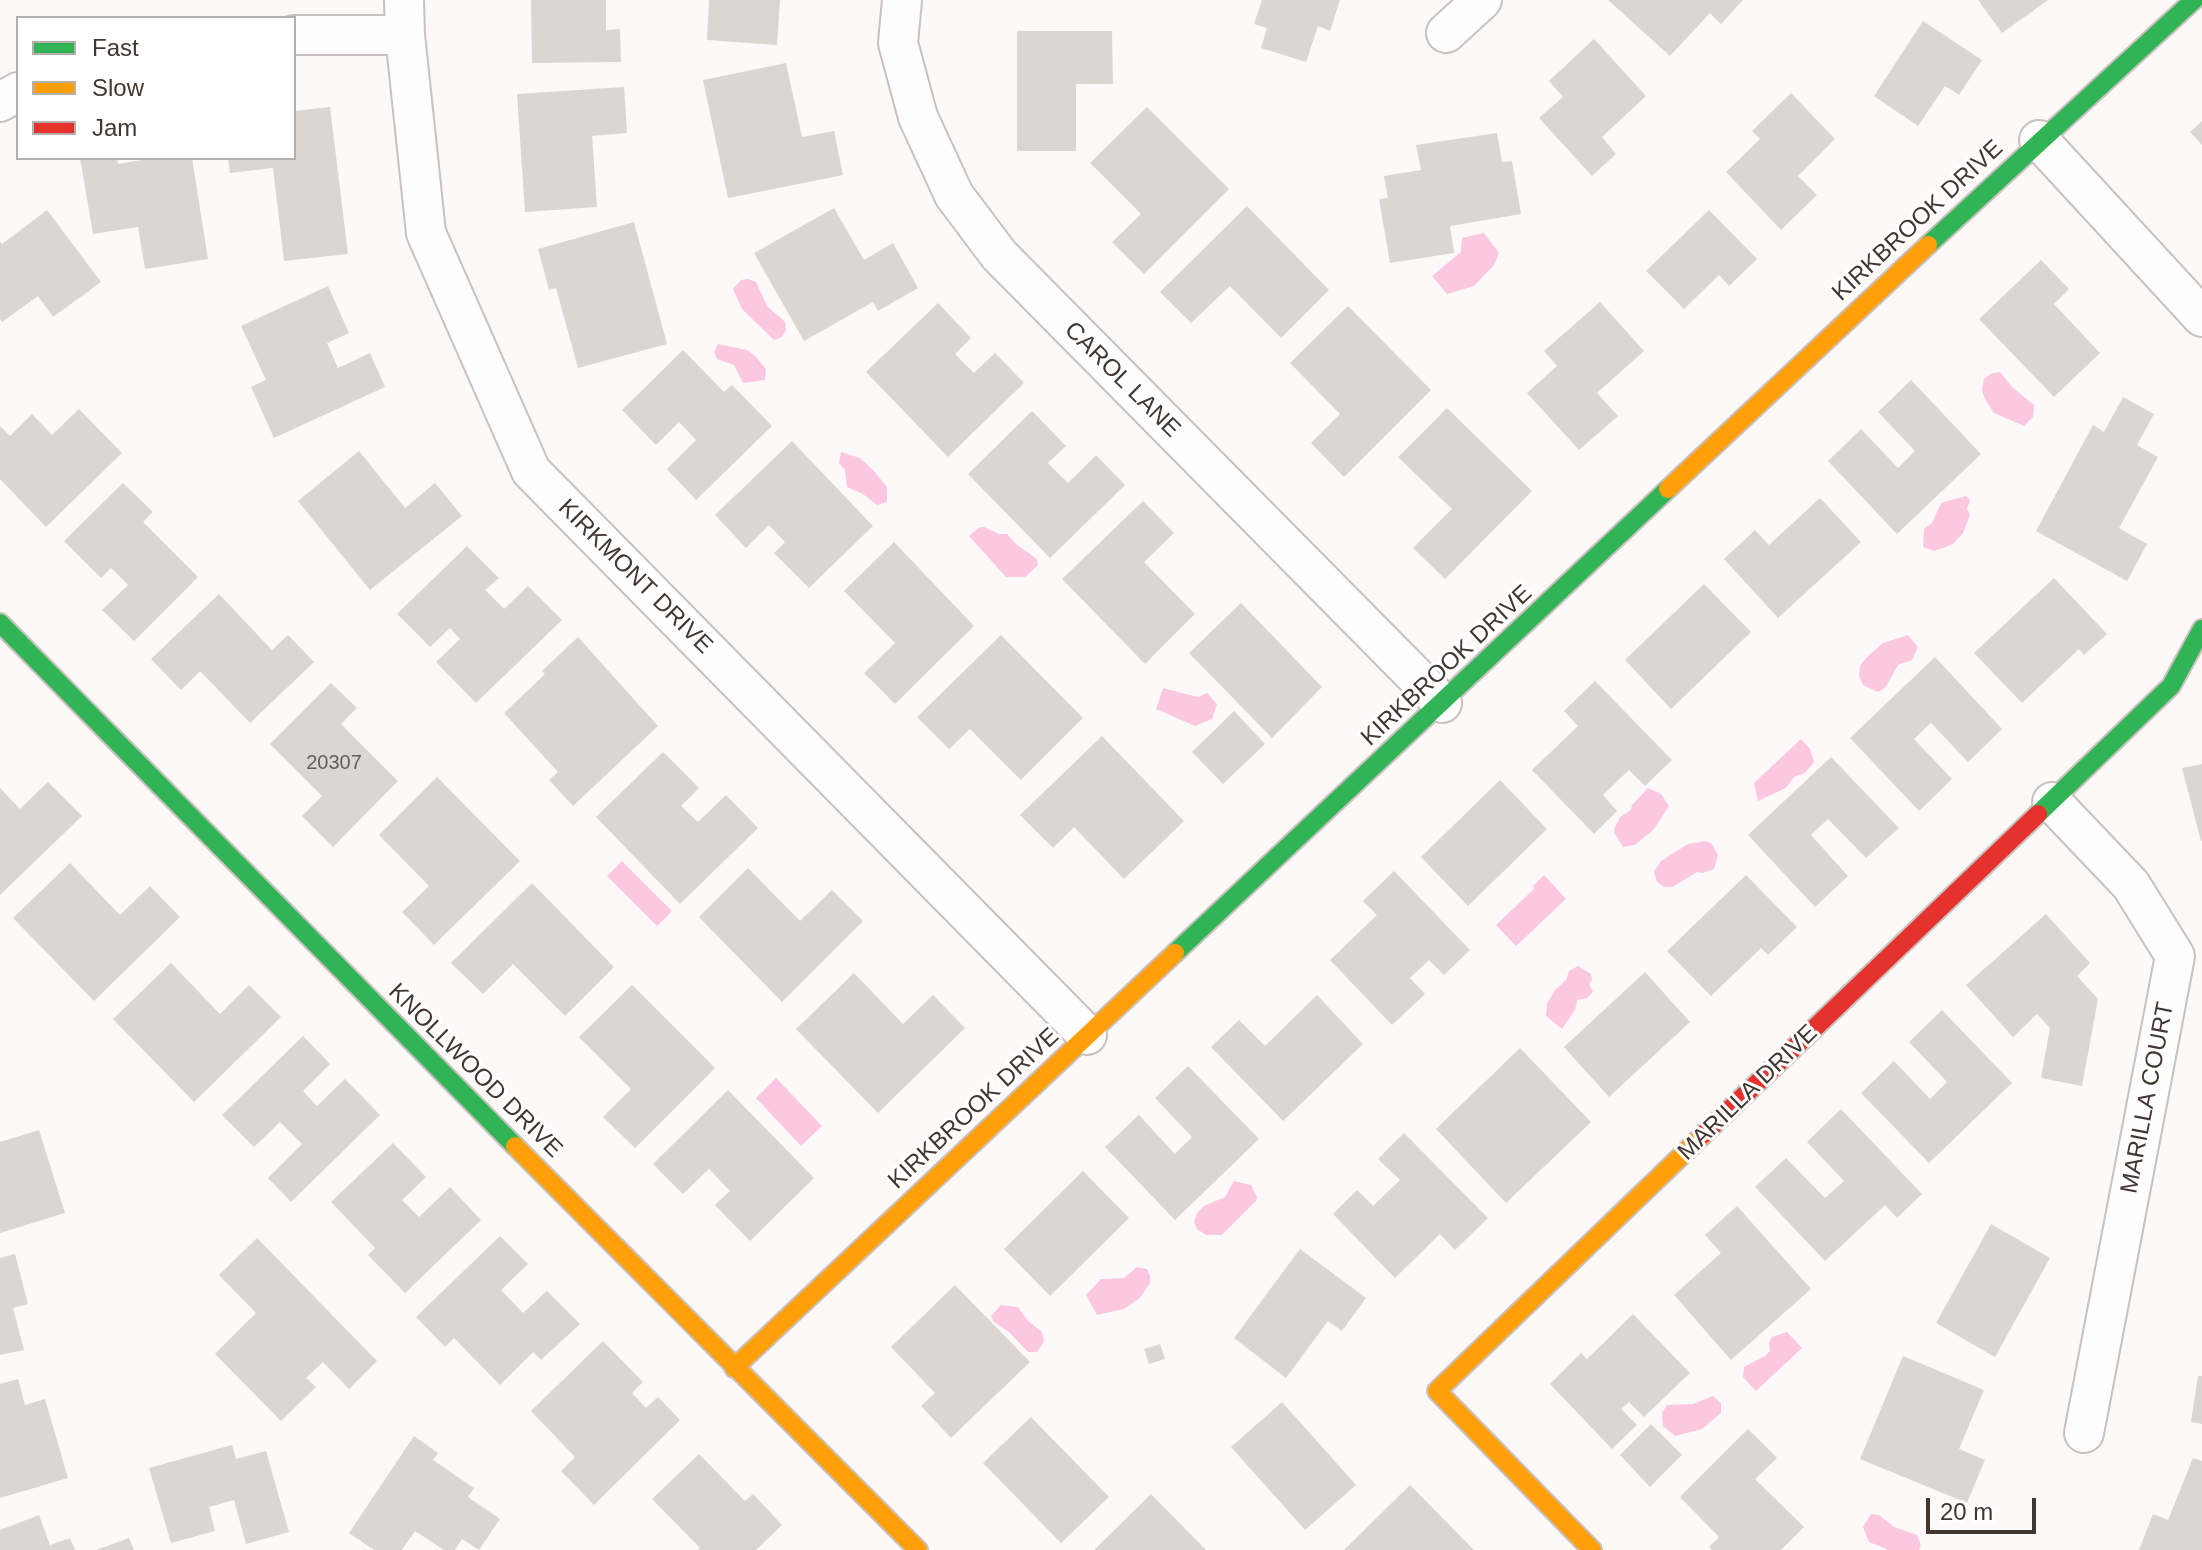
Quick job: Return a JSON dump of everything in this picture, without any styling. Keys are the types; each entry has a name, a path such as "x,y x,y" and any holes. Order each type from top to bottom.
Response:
{"street":[{"name":"CAROL LANE","path":"902,0 898,43 918,117 954,195 999,255 1442,703"},
{"path":"1446,33 1482,0"},
{"name":"KIRKBROOK DRIVE","path":"734,1368 2039,140 2194,0"},
{"path":"296,35 404,18"},
{"name":"KIRKMONT DRIVE","path":"404,18 426,233 531,471 1087,1035"},
{"path":"2039,140 2202,317"},
{"name":"KNOLLWOOD DRIVE","path":"0,623 734,1368 918,1550"},
{"name":"MARILLA DRIVE","path":"1592,1550 1437,1391 2171,686 2202,629"},
{"name":"MARILLA COURT","path":"2052,802 2131,885 2175,956 2084,1433"}],"shaded area":[{"path":"1484,233 1499,253 1494,265 1474,286 1447,294 1432,276 1461,252 1462,238"},
{"path":"741,280 756,282 767,306 785,322 786,330 782,337 774,340 742,309 733,289"},
{"path":"718,344 747,350 755,356 766,369 765,380 743,383 734,365 717,359 714,352"},
{"path":"2000,372 2012,387 2034,405 2033,417 2024,426 1994,413 1985,399 1982,390 1984,379"},
{"path":"841,452 860,458 873,470 887,487 887,502 877,505 847,487 845,470 839,463"},
{"path":"1966,496 1970,500 1967,509 1970,515 1963,533 1953,544 1943,548 1934,551 1923,547 1924,529 1932,523 1941,503"},
{"path":"984,527 1007,534 1037,559 1038,565 1025,577 1006,577 969,536"},
{"path":"1908,635 1918,647 1912,660 1898,665 1885,688 1878,692 1863,685 1859,676 1860,666 1867,657 1883,643"},
{"path":"1163,688 1198,697 1207,693 1217,704 1212,719 1195,726 1156,709"},
{"path":"1801,739 1810,749 1814,762 1805,773 1794,777 1786,788 1758,801 1754,783"},
{"path":"1648,788 1661,794 1669,806 1654,829 1635,845 1623,847 1614,832 1615,827 1620,817 1631,810"},
{"path":"1711,843 1718,855 1714,869 1697,872 1672,887 1664,887 1657,882 1654,872 1661,861 1688,844"},
{"path":"622,861 672,911 657,926 607,876"},
{"path":"1544,875 1566,899 1516,946 1496,925 1534,889 1533,886"},
{"path":"1578,966 1591,974 1589,984 1593,992 1587,998 1577,1000 1575,1010 1562,1029 1546,1016 1547,1004 1554,991 1566,980 1569,971"},
{"path":"776,1078 822,1126 801,1146 756,1098"},
{"path":"1234,1181 1251,1185 1256,1201 1222,1235 1206,1235 1197,1229 1194,1222 1197,1213 1204,1206 1225,1197"},
{"path":"1137,1267 1147,1269 1150,1276 1150,1283 1140,1298 1124,1309 1097,1315 1086,1295 1101,1279 1124,1278"},
{"path":"1001,1305 1018,1307 1028,1321 1042,1332 1044,1342 1037,1352 1028,1352 1009,1332 994,1322 991,1316"},
{"path":"1787,1332 1802,1348 1756,1391 1743,1377 1744,1367 1770,1351 1772,1337"},
{"path":"1713,1396 1721,1403 1721,1413 1702,1429 1675,1436 1663,1426 1662,1413 1667,1405 1693,1404"},
{"path":"1871,1514 1879,1515 1894,1527 1917,1535 1921,1545 1919,1550 1889,1550 1869,1542 1863,1527"}],"building":[{"path":"531,0 606,0 606,30 620,29 621,62 532,63"},
{"path":"709,0 780,0 777,45 707,40"},
{"path":"1262,0 1340,0 1330,31 1318,26 1306,62 1261,48 1267,28 1254,24"},
{"path":"1608,0 1743,0 1721,24 1710,13 1670,56"},
{"path":"1978,0 2048,0 2002,33"},
{"path":"1923,21 1982,60 1959,95 1945,86 1918,126 1874,96"},
{"path":"1017,31 1112,31 1113,84 1076,84 1076,151 1017,151"},
{"path":"1594,39 1646,96 1602,137 1616,154 1592,176 1539,118 1563,97 1549,81"},
{"path":"786,63 802,137 834,131 843,175 728,198 703,80"},
{"path":"624,87 627,133 592,136 597,207 525,212 517,94"},
{"path":"1791,93 1835,139 1798,176 1817,195 1781,230 1726,172 1760,139 1752,131"},
{"path":"330,107 348,254 284,261 273,168 230,173 228,160 296,160 296,111"},
{"path":"1147,107 1229,189 1144,274 1112,242 1141,214 1090,163"},
{"path":"2202,121 2202,145 2190,132"},
{"path":"1497,133 1502,162 1512,161 1521,214 1450,226 1454,253 1390,263 1379,199 1388,198 1384,176 1421,170 1416,145"},
{"path":"80,160 117,160 118,164 141,160 192,160 208,259 145,269 138,227 93,234"},
{"path":"1247,206 1329,290 1281,338 1230,286 1191,323 1160,292"},
{"path":"834,208 864,260 893,243 918,288 878,311 873,302 804,341 754,253"},
{"path":"47,210 101,282 53,317 38,296 2,322 0,241 2,244"},
{"path":"1709,210 1757,259 1729,286 1719,275 1684,309 1646,271"},
{"path":"634,222 667,344 578,368 556,288 549,290 538,249"},
{"path":"2041,260 2069,289 2054,304 2100,353 2054,397 1979,319"},
{"path":"328,286 349,333 327,343 338,368 370,353 385,387 274,438 251,387 266,380 241,326"},
{"path":"1600,302 1644,351 1597,393 1618,416 1579,450 1527,393 1557,366 1544,351"},
{"path":"938,303 971,338 955,354 974,373 995,353 1024,383 948,457 866,372"},
{"path":"1348,306 1431,390 1344,477 1311,443 1340,414 1290,363"},
{"path":"683,350 724,392 732,385 772,426 696,500 667,469 696,440 679,422 656,445 622,410"},
{"path":"1911,380 1981,454 1897,534 1828,461 1861,429 1898,468 1915,451 1878,412"},
{"path":"2123,397 2154,414 2137,445 2158,457 2119,528 2147,544 2127,581 2036,531 2093,425 2104,432"},
{"path":"1447,408 1532,491 1445,579 1413,548 1452,509 1398,457"},
{"path":"79,409 122,453 46,527 0,479 0,426 10,436 32,414 52,435"},
{"path":"1032,411 1066,446 1048,463 1068,483 1096,455 1125,485 1050,558 968,474"},
{"path":"792,441 873,526 809,588 774,553 785,542 769,525 746,548 715,515"},
{"path":"359,451 405,508 435,483 462,516 370,590 298,501"},
{"path":"123,483 153,512 143,522 198,577 134,641 102,610 128,585 111,568 101,578 64,541"},
{"path":"1820,498 1861,542 1778,618 1724,559 1755,530 1769,545"},
{"path":"1143,501 1174,533 1144,562 1195,614 1145,664 1062,579"},
{"path":"894,542 974,626 895,704 864,673 895,643 844,591"},
{"path":"467,546 499,578 485,590 504,609 528,586 562,620 476,703 436,662 460,639 450,628 430,647 397,614"},
{"path":"2054,578 2107,634 2084,655 2079,649 2022,703 1974,653"},
{"path":"1704,584 1751,632 1671,709 1625,660"},
{"path":"219,594 272,650 288,635 314,662 250,723 200,671 181,690 151,659"},
{"path":"1241,603 1322,687 1272,738 1189,653"},
{"path":"1001,635 1083,718 1021,780 970,729 949,749 917,717"},
{"path":"578,637 658,726 573,806 549,780 558,772 504,713"},
{"path":"1935,657 2002,729 1968,762 1931,723 1914,739 1952,779 1919,811 1850,738"},
{"path":"1595,681 1672,760 1645,786 1629,770 1603,795 1617,811 1594,834 1532,770 1578,726 1564,711"},
{"path":"331,683 357,708 341,724 398,781 333,847 302,816 322,796 270,744"},
{"path":"1234,711 1265,744 1223,784 1192,752"},
{"path":"1102,736 1184,821 1124,879 1074,827 1053,848 1020,815"},
{"path":"663,752 699,788 681,806 698,822 726,795 758,828 680,904 596,817"},
{"path":"1831,757 1899,828 1866,858 1828,819 1811,835 1848,876 1815,907 1748,835"},
{"path":"2202,764 2202,841 2201,841 2182,768"},
{"path":"437,777 520,861 434,945 402,912 429,886 379,835"},
{"path":"1500,780 1547,829 1468,906 1421,857"},
{"path":"48,782 82,816 0,895 0,788 20,809"},
{"path":"70,863 120,915 150,886 180,917 94,1001 13,918"},
{"path":"748,868 800,921 832,890 863,921 782,1002 699,917"},
{"path":"1394,871 1470,950 1444,975 1429,960 1410,978 1425,994 1392,1025 1330,960 1377,915 1363,901"},
{"path":"1746,875 1797,927 1768,955 1761,948 1711,996 1667,951"},
{"path":"532,883 614,967 565,1016 513,964 483,994 451,963"},
{"path":"2046,914 2090,963 2077,976 2098,999 2082,1086 2041,1078 2050,1028 2037,1014 2013,1037 1966,985"},
{"path":"171,963 220,1014 249,985 281,1017 194,1102 113,1019"},
{"path":"1645,972 1690,1022 1609,1097 1564,1047"},
{"path":"854,973 903,1024 933,995 965,1028 878,1113 796,1029"},
{"path":"632,985 715,1068 635,1148 603,1117 631,1089 579,1037"},
{"path":"1317,995 1363,1044 1283,1121 1211,1047 1239,1020 1265,1046"},
{"path":"1942,1010 2012,1083 1929,1163 1861,1093 1894,1061 1930,1099 1947,1082 1909,1042"},
{"path":"303,1036 330,1064 303,1091 317,1106 345,1079 380,1115 291,1202 268,1178 302,1144 280,1122 254,1147 222,1115"},
{"path":"1520,1048 1591,1122 1506,1203 1436,1129"},
{"path":"1188,1066 1259,1139 1175,1220 1105,1147 1139,1115 1175,1154 1192,1137 1155,1098"},
{"path":"728,1090 814,1178 750,1241 715,1205 730,1191 709,1169 683,1194 653,1164"},
{"path":"1841,1109 1922,1194 1897,1218 1885,1205 1825,1261 1755,1187 1786,1158 1825,1198 1844,1181 1807,1142"},
{"path":"39,1130 65,1213 0,1233 0,1142"},
{"path":"1404,1133 1488,1218 1455,1250 1440,1234 1395,1278 1333,1214 1357,1190 1373,1206 1400,1180 1378,1159"},
{"path":"393,1143 426,1177 402,1200 419,1217 450,1187 481,1220 405,1293 368,1255 375,1248 331,1202"},
{"path":"1083,1171 1129,1218 1050,1296 1004,1249"},
{"path":"1737,1206 1811,1289 1731,1360 1674,1295 1721,1253 1705,1235"},
{"path":"1991,1224 2050,1258 1995,1357 1936,1323"},
{"path":"500,1236 528,1264 501,1290 523,1313 547,1291 580,1324 541,1360 533,1352 500,1385 454,1338 445,1347 416,1317"},
{"path":"257,1238 377,1361 349,1389 323,1362 306,1378 316,1387 281,1421 215,1354 256,1313 219,1275"},
{"path":"1300,1249 1366,1298 1342,1331 1328,1321 1286,1378 1234,1338"},
{"path":"15,1254 28,1304 13,1308 24,1350 0,1355 0,1258"},
{"path":"955,1285 1030,1362 951,1438 921,1406 935,1393 891,1347"},
{"path":"1633,1314 1690,1373 1644,1417 1629,1402 1621,1409 1637,1425 1612,1449 1550,1384 1581,1353 1587,1359"},
{"path":"603,1341 643,1382 632,1393 646,1408 658,1397 680,1420 594,1505 561,1471 575,1457 531,1411"},
{"path":"1160,1344 1165,1359 1149,1364 1144,1349"},
{"path":"1903,1356 1984,1390 1959,1449 1985,1460 1967,1503 1860,1459"},
{"path":"2198,1376 2202,1376 2202,1424 2191,1422"},
{"path":"18,1379 25,1405 45,1399 68,1478 0,1498 0,1384"},
{"path":"1282,1402 1356,1485 1305,1530 1231,1447"},
{"path":"1031,1417 1109,1497 1061,1543 983,1463"},
{"path":"1651,1424 1682,1455 1650,1487 1620,1455"},
{"path":"1748,1429 1777,1458 1755,1479 1804,1527 1781,1550 1712,1550 1709,1547 1719,1537 1680,1497"},
{"path":"414,1436 438,1453 433,1460 474,1488 468,1497 500,1519 479,1550 462,1539 455,1550 444,1550 415,1531 402,1550 374,1550 349,1533"},
{"path":"232,1445 236,1459 266,1451 289,1532 246,1544 234,1500 209,1507 215,1531 171,1543 149,1468"},
{"path":"699,1454 745,1501 753,1494 782,1525 756,1550 698,1550 700,1548 652,1499"},
{"path":"2193,1458 2202,1461 2202,1550 2139,1550 2153,1514 2168,1520"},
{"path":"1410,1485 1474,1550 1344,1550"},
{"path":"1151,1494 1206,1550 1094,1550"},
{"path":"39,1515 50,1545 70,1538 75,1550 0,1550 0,1530"},
{"path":"129,1538 134,1550 96,1550"}],"traffic: fast":[{"path":"1928,245 2194,0"},
{"path":"1175,953 1668,489"},
{"path":"0,623 515,1146"},
{"path":"2038,814 2171,686 2202,629"}],"traffic: slow":[{"path":"1668,489 1928,245"},
{"path":"734,1368 1175,953"},
{"path":"1592,1550 1437,1391 1704,1134"},
{"path":"515,1146 918,1550"}],"traffic: jam":[{"path":"1704,1134 2038,814"}]}
